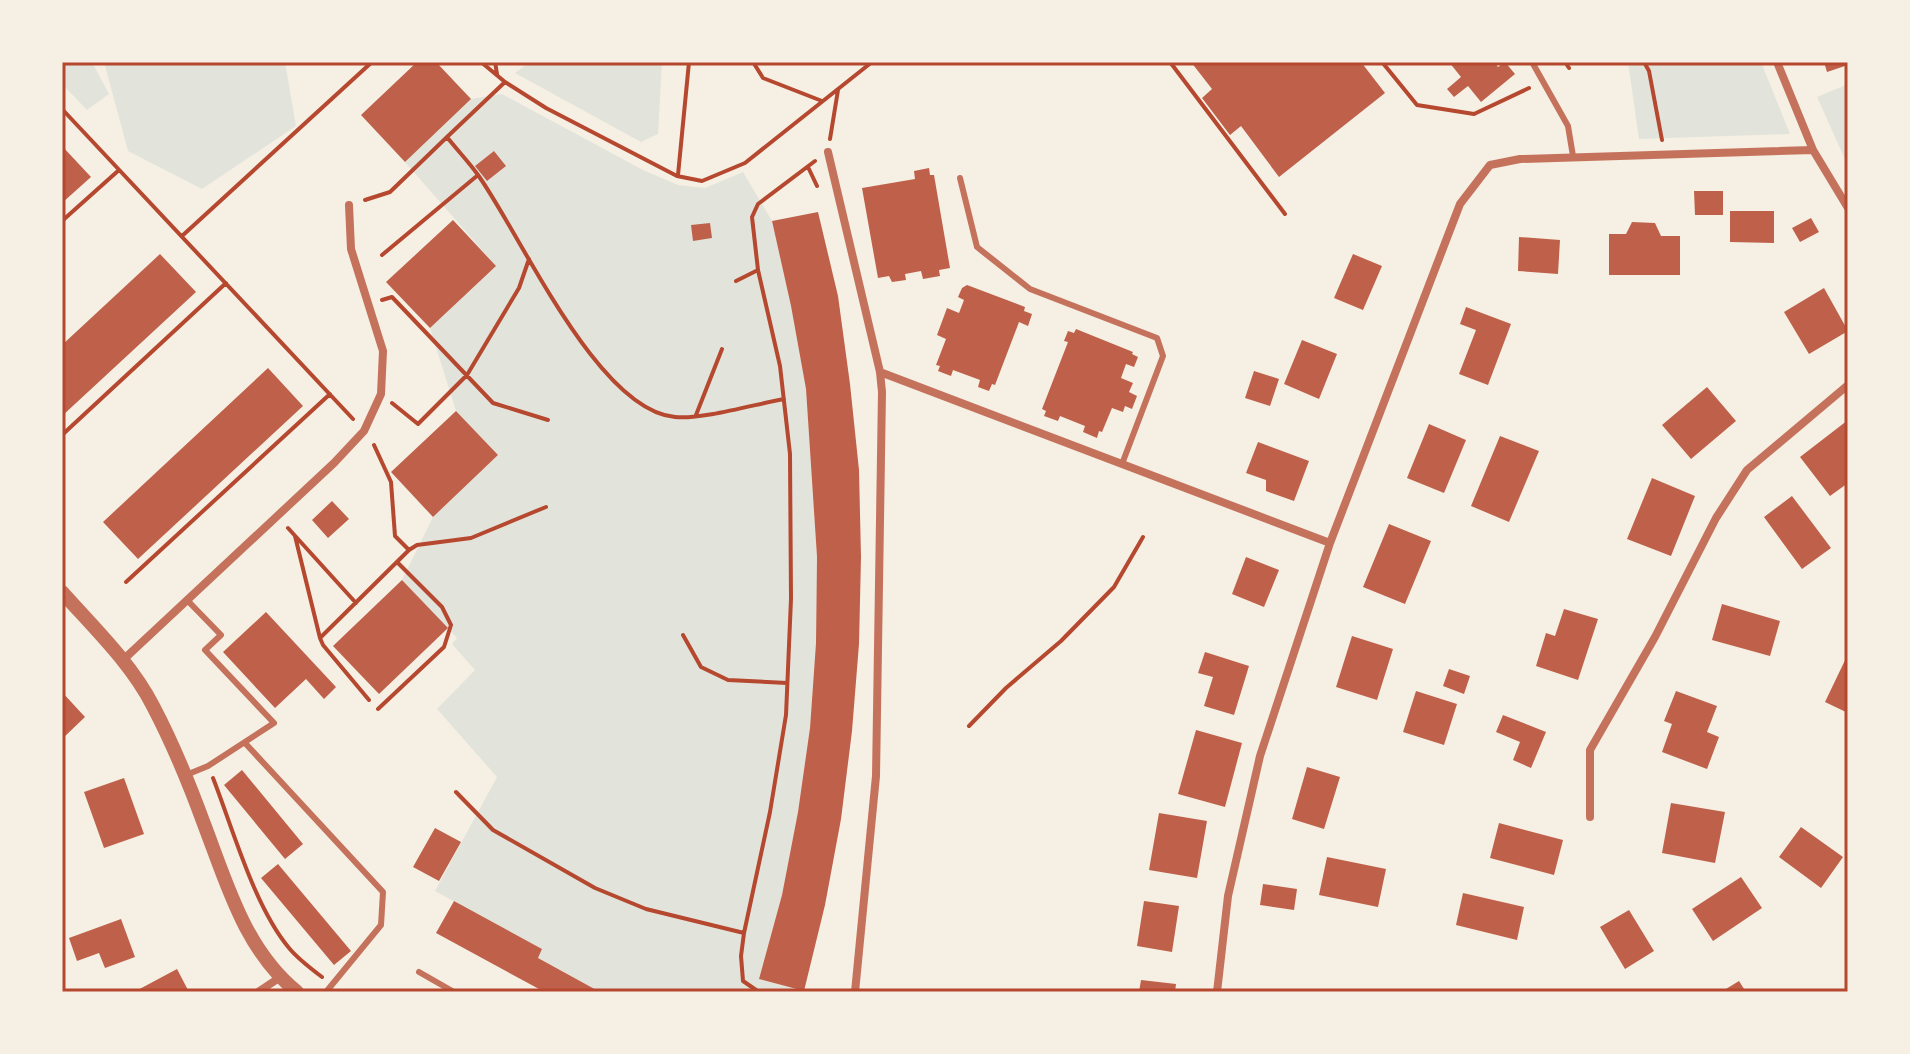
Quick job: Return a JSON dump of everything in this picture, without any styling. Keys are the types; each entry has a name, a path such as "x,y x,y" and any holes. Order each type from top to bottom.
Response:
{"street":[{"path":"1777,62 1813,150 1848,208"},
{"path":"1217,992 1228,896 1260,756 1330,543 1460,204 1490,165 1520,159 1813,150"},
{"path":"828,152 880,372 876,776 855,992"},
{"path":"123,660 334,463 364,431 381,394 383,351 351,249 349,205"},
{"path":"880,372 1330,543"},
{"path":"1590,817 1590,750 1655,637 1716,518 1747,470 1848,385"},
{"path":"62,592 123,660 152,703 186,775 243,925 279,978 297,992"},
{"path":"258,992 279,978"}],"lane":[{"path":"1532,62 1568,126 1573,156"},
{"path":"960,178 977,247 1030,289 1157,338 1163,356 1122,464"},
{"path":"186,775 208,766 274,723 205,650 221,635 187,600"},
{"path":"245,743 383,892 381,925 326,992"},
{"path":"419,972 454,992"}],"path":[{"path":"182,237 372,62"},
{"path":"481,62 505,82 546,108 677,176 702,181 745,163 872,62"},
{"path":"495,62 497,74"},
{"path":"677,176 689,62"},
{"path":"753,62 763,78 822,101"},
{"path":"1170,62 1285,214"},
{"path":"1382,62 1417,105 1474,114 1542,82"},
{"path":"1565,62 1569,68"},
{"path":"1644,62 1649,71 1664,154"},
{"path":"349,205 390,192 505,82"},
{"path":"759,992 743,981 741,956 773,798 786,715 791,599 790,468 780,366 758,270 752,217 758,204 828,152 838,90"},
{"path":"62,109 364,431 391,482 395,536 409,550"},
{"path":"447,137 478,175 594,359 636,403 674,417 784,399"},
{"path":"808,167 820,193"},
{"path":"62,221 119,170"},
{"path":"382,255 478,175"},
{"path":"381,394 418,424 467,375 519,288 529,259"},
{"path":"736,281 758,270"},
{"path":"62,435 226,283"},
{"path":"368,304 392,297 493,403 548,420"},
{"path":"696,415 722,349"},
{"path":"126,582 330,394"},
{"path":"320,638 417,545 471,538 546,507"},
{"path":"356,603 295,536 323,645 369,700"},
{"path":"969,726 1114,587 1143,537"},
{"path":"378,709 444,647 451,625 442,607 397,562"},
{"path":"683,635 701,667 728,680 787,683"},
{"path":"456,792 493,830 595,888 646,909 744,933"}],"shaded area":[{"path":"62,62 92,62 109,94 87,110 62,84"},
{"path":"104,62 285,62 296,126 202,189 128,151"},
{"path":"530,62 662,62 658,134 641,142 515,73"},
{"path":"1628,62 1761,62 1790,134 1639,139"},
{"path":"1848,84 1848,166 1817,97"},
{"path":"502,94 643,170 678,185 705,188 743,172 772,221 806,389 817,557 816,643 810,728 798,812 782,895 759,978 805,992 600,992 538,958 542,949 435,891 497,777 437,709 475,670 452,644 457,638 402,580 433,517 498,455 456,411 430,328 496,266 405,162 471,99"}],"building":[{"path":"417,62 436,62 471,99 405,162 361,115"},
{"path":"1191,62 1361,62 1385,93 1279,177 1241,126 1230,135 1202,98 1212,89"},
{"path":"1449,62 1494,62 1498,67 1505,62 1515,74 1481,102 1468,86 1454,97 1447,89 1461,77"},
{"path":"1824,62 1848,62 1848,65 1827,72"},
{"path":"62,146 91,177 62,203"},
{"path":"494,151 506,166 487,181 475,166"},
{"path":"929,168 930,175 934,175 950,268 939,270 940,276 923,279 921,271 905,274 906,280 892,282 889,276 878,278 862,188 915,179 914,171"},
{"path":"1694,191 1723,191 1723,215 1695,215"},
{"path":"1730,211 1774,211 1774,243 1730,242"},
{"path":"818,212 838,296 850,384 859,470 861,557 859,644 841,819 825,905 804,991 759,979 782,895 798,812 810,728 816,643 817,557 806,389 772,221"},
{"path":"1811,218 1819,232 1800,242 1792,228"},
{"path":"453,220 496,266 430,328 386,282"},
{"path":"1632,222 1655,223 1661,236 1680,236 1680,275 1609,275 1609,234 1626,234"},
{"path":"710,223 712,238 693,241 691,225"},
{"path":"1519,237 1560,240 1558,274 1518,271"},
{"path":"160,254 196,292 62,416 62,345"},
{"path":"1353,254 1382,266 1363,310 1334,298"},
{"path":"967,285 1025,307 1024,311 1032,314 1028,326 1019,322 995,385 992,384 989,391 978,387 980,380 953,370 951,376 938,371 940,366 936,365 946,339 937,335 947,308 959,313 964,300 958,297"},
{"path":"1824,288 1848,331 1809,354 1784,312"},
{"path":"1466,307 1511,324 1488,385 1459,374 1476,330 1460,324"},
{"path":"1076,329 1133,352 1138,357 1134,367 1126,364 1121,378 1133,383 1129,392 1137,396 1132,409 1125,406 1123,412 1112,408 1097,438 1083,432 1085,426 1060,416 1058,421 1044,416 1046,411 1042,409 1068,342 1064,341 1068,331 1074,333"},
{"path":"1302,340 1337,354 1319,399 1284,384"},
{"path":"268,368 303,406 138,559 103,522"},
{"path":"1254,371 1279,379 1270,406 1245,398"},
{"path":"1707,387 1736,421 1691,459 1662,425"},
{"path":"456,411 498,455 433,517 391,472"},
{"path":"1848,420 1848,483 1830,496 1800,457"},
{"path":"1429,424 1466,440 1444,493 1407,478"},
{"path":"1500,436 1539,451 1509,522 1471,506"},
{"path":"1258,442 1309,461 1294,501 1266,491 1266,480 1246,473"},
{"path":"1652,478 1695,496 1671,556 1627,539"},
{"path":"1792,496 1831,548 1802,569 1764,517"},
{"path":"332,501 349,519 328,538 312,520"},
{"path":"1389,524 1431,541 1405,604 1363,587"},
{"path":"1246,557 1279,570 1264,607 1232,594"},
{"path":"402,580 448,628 379,694 333,646"},
{"path":"1722,604 1780,621 1770,656 1712,640"},
{"path":"1564,609 1598,619 1578,680 1536,666 1546,633 1555,636"},
{"path":"266,612 336,687 324,699 306,679 275,708 223,652"},
{"path":"1352,636 1393,649 1377,700 1336,687"},
{"path":"1205,652 1249,666 1234,715 1204,706 1213,677 1198,673"},
{"path":"1848,654 1848,713 1825,702"},
{"path":"1449,669 1470,676 1464,694 1443,686"},
{"path":"1416,691 1457,704 1444,745 1403,732"},
{"path":"1676,691 1717,706 1707,732 1719,737 1707,769 1662,752 1672,724 1664,721"},
{"path":"62,692 85,717 62,739"},
{"path":"1503,715 1546,732 1531,768 1513,760 1520,742 1496,732"},
{"path":"1196,730 1242,743 1225,807 1178,794"},
{"path":"1307,767 1340,777 1324,829 1292,819"},
{"path":"242,770 303,844 285,859 224,785"},
{"path":"124,778 144,834 104,848 84,792"},
{"path":"1671,803 1725,812 1715,863 1662,853"},
{"path":"1159,813 1207,821 1197,878 1149,870"},
{"path":"1499,823 1563,840 1554,875 1490,858"},
{"path":"1801,827 1843,857 1821,888 1779,857"},
{"path":"435,828 461,842 439,881 413,867"},
{"path":"1327,857 1386,869 1378,907 1319,895"},
{"path":"278,864 351,951 334,965 261,878"},
{"path":"1741,877 1762,908 1713,941 1692,909"},
{"path":"1263,884 1297,889 1294,910 1260,905"},
{"path":"1463,893 1524,907 1517,940 1456,925"},
{"path":"454,901 542,949 538,958 600,992 537,992 539,989 436,933"},
{"path":"1144,901 1179,906 1172,952 1137,946"},
{"path":"1629,910 1654,951 1625,969 1600,927"},
{"path":"121,919 135,957 105,968 99,953 77,961 69,938"},
{"path":"177,969 189,992 134,992"},
{"path":"1141,980 1176,984 1175,992 1139,992"},
{"path":"1739,981 1746,992 1721,992"}]}
